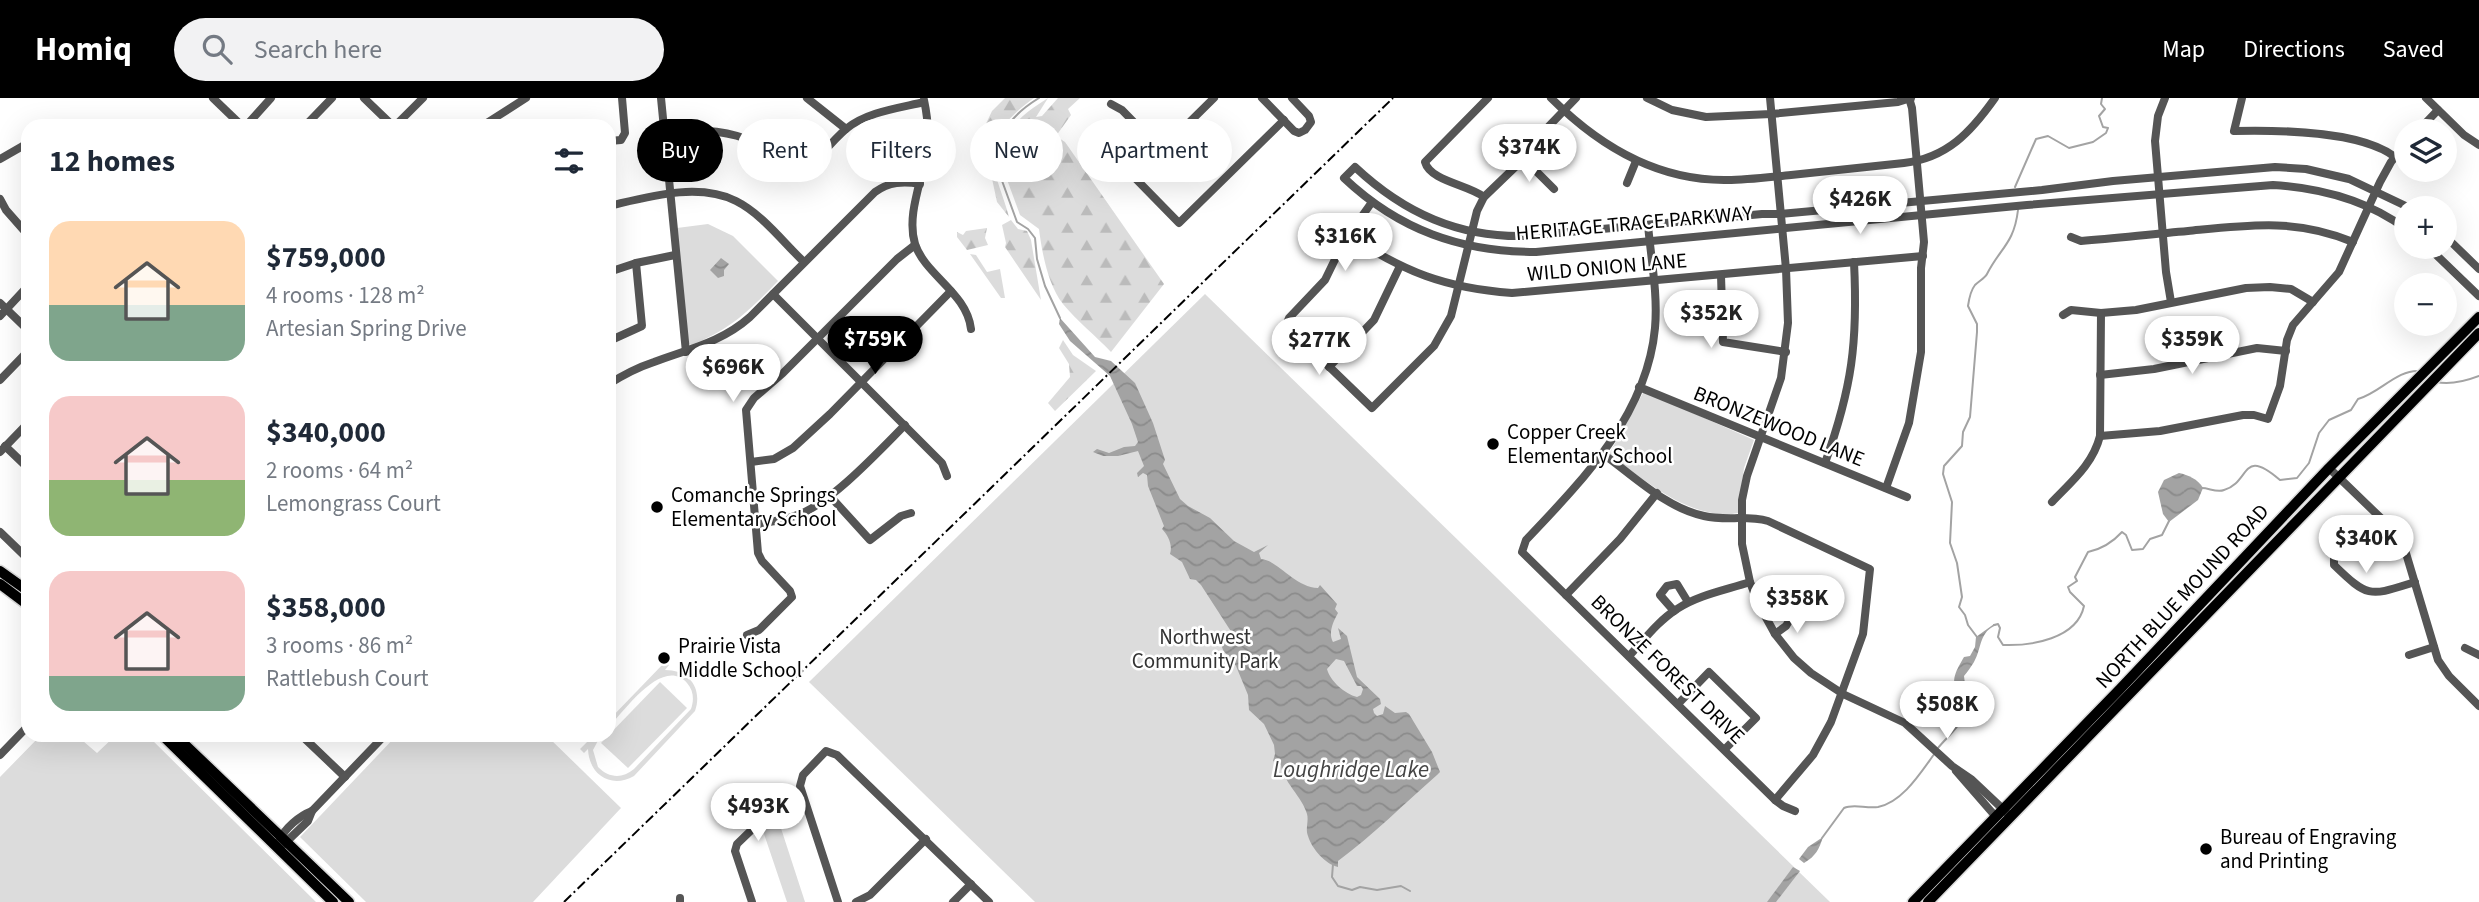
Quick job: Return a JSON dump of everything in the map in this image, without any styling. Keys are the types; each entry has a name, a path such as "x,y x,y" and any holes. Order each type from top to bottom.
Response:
{"main road":[{"name":"NORTH BLUE MOUND ROAD","path":"1928,902 2003,814 2329,468 2479,317"},
{"name":"NORTH BLUE MOUND ROAD","path":"1913,902 2340,478 2479,333"},
{"path":"0,571 21,586"},
{"path":"0,584 21,600"},
{"path":"169,742 333,902"},
{"path":"182,742 349,902"}],"street":[{"path":"213,98 236,119"},
{"path":"251,119 271,98"},
{"path":"312,119 332,98"},
{"path":"364,98 386,119"},
{"path":"401,119 423,98"},
{"path":"493,119 526,98"},
{"path":"616,140 621,140 625,133 622,98"},
{"path":"661,98 663,119"},
{"path":"723,133 770,149 801,172 807,170 846,129 807,98"},
{"path":"1262,98 1299,133 1310,124 1309,116 1292,98"},
{"path":"1484,197 1474,190 1444,179 1429,170 1424,162 1488,98"},
{"path":"1551,98 1604,144 1636,161 1664,172 1708,179 1777,176 1917,161 1940,153 1961,140 1995,98"},
{"path":"1372,202 1348,235 1325,280 1289,318 1286,325 1372,408 1434,346 1451,316 1477,211 1484,197 1536,147 1549,127 1576,98"},
{"path":"1647,98 1672,110 1706,117 1771,114 1898,102 1910,98 1924,242 1921,268 1922,335 1918,377 1902,448 1886,488"},
{"path":"1770,98 1788,312 1786,352 1775,400 1747,476 1741,519 1742,544 1750,582 1775,634 1811,673 1843,694 1899,719 1952,766 1971,779 2003,814"},
{"path":"2165,98 2158,116 2155,141 2162,233 2171,302"},
{"path":"2242,98 2234,131 2291,132 2369,142 2394,156"},
{"path":"2426,98 2464,135 2479,145"},
{"path":"866,119 924,100 928,146 912,224 915,245 926,263 951,291 967,315 971,329"},
{"path":"1190,119 1208,100"},
{"path":"1111,104 1131,119"},
{"path":"2429,119 2438,110"},
{"path":"1232,172 1284,121"},
{"path":"0,159 21,147"},
{"path":"1524,159 1554,189"},
{"path":"2100,436 2160,431 2243,415 2268,419 2280,386 2293,325 2339,272 2376,190 2394,159"},
{"path":"1627,183 1636,161"},
{"name":"HERITAGE TRACE PARKWAY","path":"2394,200 2333,174 2291,167 2259,167 1780,214 1515,236 1471,233 1416,211 1384,192 1355,167 1344,178 1372,202 1408,224 1468,246 1500,251 1536,251 2052,202 2259,186 2321,190 2369,207 2394,222"},
{"path":"668,182 686,352"},
{"path":"616,380 652,362 711,343 732,331 879,189 900,182 920,184"},
{"path":"1139,182 1179,223 1221,182"},
{"path":"616,205 669,194 713,194 736,202 757,217 804,262"},
{"path":"0,199 21,227"},
{"path":"2071,237 2081,241 2262,223 2295,225 2353,242"},
{"path":"1648,226 1656,316 1654,338 1639,387 1626,416 1603,454 1675,505 1697,515 1768,522 1870,569 1863,634 1843,694 1821,744 1775,800"},
{"name":"WILD ONION LANE","path":"1348,235 1400,266 1458,287 1521,292 1923,257"},
{"path":"747,635 759,630 792,597 758,553 746,410 897,259 915,245"},
{"path":"2457,248 2479,269"},
{"path":"616,270 675,255"},
{"path":"2440,259 2479,296"},
{"path":"1825,463 1852,371 1856,317 1854,262"},
{"path":"616,338 642,326 636,263"},
{"path":"1329,367 1374,320 1400,266"},
{"path":"1721,275 1723,342 1786,352"},
{"path":"2063,315 2071,310 2101,313 2136,310 2246,288 2291,289 2313,302"},
{"path":"751,462 774,459 788,452 862,382 951,291"},
{"path":"21,292 2,310 21,325"},
{"path":"773,294 942,463 947,476"},
{"path":"2052,502 2088,464 2096,451 2100,436 2101,313"},
{"path":"2100,375 2154,369 2257,348 2286,351"},
{"path":"0,380 21,358"},
{"name":"BRONZEWOOD LANE","path":"1639,387 1907,497"},
{"path":"757,524 802,514 868,462 905,425"},
{"path":"21,431 3,449 21,463"},
{"name":"BRONZE FOREST DRIVE","path":"1603,454 1521,548 1525,555 1775,800 1795,811"},
{"path":"2329,468 2396,535 2405,550 2434,648 2449,676 2479,706"},
{"path":"1566,595 1620,539 1657,493"},
{"path":"829,495 870,540 901,516 911,513"},
{"path":"0,532 21,552"},
{"path":"2363,532 2351,537 2334,554 2334,565 2366,592 2383,592 2415,582"},
{"path":"1629,656 1674,611 1688,602 1750,582"},
{"path":"1674,611 1660,595 1667,586 1677,584 1688,602"},
{"path":"1775,634 1786,626 1793,614"},
{"path":"2409,655 2434,648"},
{"path":"2465,648 2479,655"},
{"path":"1678,704 1709,672 1756,718 1725,749"},
{"path":"0,755 21,733"},
{"path":"308,742 345,777"},
{"path":"277,848 284,839 308,821 312,811 378,742"},
{"path":"838,902 804,802 800,780 826,751 837,755 989,902"},
{"path":"752,902 735,851 737,844 768,814 804,802"},
{"path":"856,902 870,895 926,839"},
{"path":"953,902 971,884"}],"green space":[{"path":"1005,98 1034,98 1010,119 988,119"},
{"path":"1048,98 1036,117 1042,116 1058,98 1080,98 1068,109 1071,115 1063,126 1063,119 1020,119"},
{"path":"1063,141 1077,159 1077,182 1093,182 1164,284 1111,352 1063,304 1053,288 1046,268 1039,229 1020,215 1008,182 1063,182"},
{"path":"993,182 998,182 1009,217 997,202"},
{"path":"1011,220 1018,229 1027,231 1031,240 1041,300 1005,247 1002,225"},
{"path":"708,224 733,236 778,281 739,318 717,333 691,345 688,343 677,228"},
{"path":"987,228 985,238 988,245 967,250 957,237 957,232 963,235 966,231"},
{"path":"970,254 976,255 987,272 1000,269 1005,298 1001,298"},
{"name":"Northwest Community Park","path":"1205,294 1830,902 1035,902 809,682"},
{"path":"1063,340 1073,355 1096,371 1055,411 1048,403 1070,377 1069,364 1059,348"},
{"path":"1643,393 1754,440 1744,468 1738,513 1721,514 1686,505 1653,486 1609,454"},
{"path":"665,662 669,665 665,670 687,677 697,695 695,711 634,776 617,781 597,772 592,766 588,749 584,753 580,749 587,742 597,742 593,750 598,767 611,775 625,774 634,769 691,709 693,696 687,683 677,676 667,676 645,688 616,719 616,713"},
{"path":"660,682 687,708 628,768 601,743 616,742 616,727"},
{"path":"34,742 84,742 97,753 109,742 154,742 316,902 0,902 0,777"},
{"path":"390,742 553,742 621,808 533,902 366,902 300,837"},
{"path":"777,816 805,902 787,902 761,825"}],"water":[{"path":"721,258 729,264 724,270 724,276 718,278 710,270"},
{"name":"Loughridge Lake","path":"1060,318 1095,357 1111,361 1135,383 1153,423 1165,460 1163,464 1180,499 1210,518 1234,541 1254,552 1268,545 1259,553 1261,559 1274,564 1309,587 1318,588 1320,585 1337,604 1335,609 1338,613 1331,635 1333,642 1341,639 1338,628 1347,636 1357,677 1380,699 1381,704 1373,709 1374,713 1377,716 1383,714 1385,706 1395,713 1409,714 1432,752 1440,772 1338,861 1338,867 1324,859 1313,846 1307,833 1305,808 1285,777 1281,765 1273,761 1274,745 1264,724 1249,710 1248,695 1236,666 1221,644 1234,636 1201,585 1190,579 1182,562 1170,554 1168,537 1162,529 1164,526 1148,486 1147,475 1143,473 1138,477 1137,473 1144,466 1138,451 1118,456 1103,456 1093,452 1097,449 1109,453 1135,446 1138,442 1110,376 1070,341 1059,324","holes":["1336,659 1344,661 1357,686 1363,689 1357,697 1339,686 1327,669"]},
{"path":"2179,473 2192,478 2203,488 2198,500 2169,522 2163,514 2158,492 2164,480"},
{"path":"1994,624 1997,625 1987,631 1974,662 1964,676 1966,692 1961,693 1954,680 1957,671 1964,657 1970,656 1976,637"},
{"path":"1823,837 1811,858 1804,863 1799,859 1808,847"},
{"path":"1793,867 1800,871 1776,902 1767,902"}],"waterway":[{"path":"1039,98 1010,122 993,156 1017,222 1035,238 1037,259 1045,286 1060,318"},
{"path":"2015,187 2036,139 2048,136 2069,148 2093,142 2106,133 2108,128 2103,127 2099,116 2105,109 2101,104 2102,98"},
{"path":"1977,637 1959,607 1962,597 1957,563 1950,543 1952,502 1943,474 1944,466 1962,446 1963,432 1970,417 1977,332 1977,324 1968,306 1970,295 2010,238 2018,210"},
{"path":"2202,488 2224,490 2233,486 2252,466 2268,470 2280,480 2297,478 2309,463 2319,433 2329,420 2351,410 2358,399 2396,377 2420,371"},
{"path":"2436,382 2458,382 2479,376"},
{"path":"1994,625 1998,624 2000,628 1998,637 2003,645 2039,642 2063,633 2080,617 2084,606 2068,587 2077,581 2075,577 2088,552 2106,545 2122,532 2132,550 2143,549 2150,539 2162,535 2169,521"},
{"path":"1938,748 1965,715 1968,707 1964,692"},
{"path":"1822,838 1844,808 1878,807 1903,793 1935,753"},
{"path":"1333,864 1332,877 1338,886 1352,890 1360,887 1377,890 1401,886 1410,891"}],"railway":[{"path":"564,902 1393,98"}],"place":[{"name":"Copper Creek Elementary School","path":"1493,444"},
{"name":"Comanche Springs Elementary School","path":"657,507"},
{"name":"Prairie Vista Middle School","path":"664,658"},
{"name":"Bureau of Engraving and Printing","path":"2206,849"}]}
